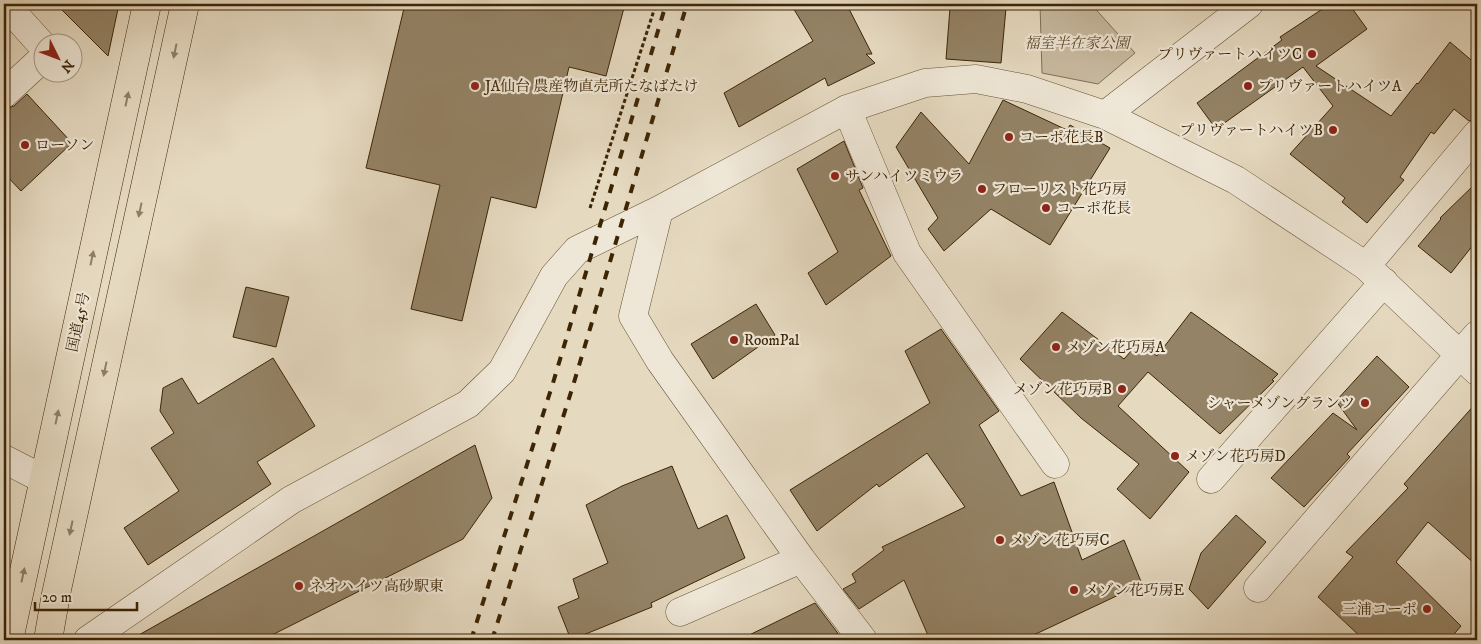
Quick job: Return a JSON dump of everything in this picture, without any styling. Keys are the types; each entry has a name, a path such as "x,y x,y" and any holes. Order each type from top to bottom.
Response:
{"highway":[{"name":"国道45号","path":"9,640 147,4"},
{"path":"48,640 56,594 185,4"}],"street":[{"path":"5,4 32,34"},
{"path":"1105,115 1248,4"},
{"path":"4,94 32,68"},
{"path":"88,640 291,500 468,404 502,370 554,276 577,250 658,210 847,109 925,83 976,79 1026,89 1105,115 1236,180 1375,274 1472,354 1258,588"},
{"path":"847,109 907,253 1055,464"},
{"path":"1211,479 1375,274 1477,134"},
{"path":"658,210 632,316 660,361 801,559 863,640"},
{"path":"4,460 44,479"},
{"path":"680,612 801,559"}],"path":[{"path":"577,250 656,4"}],"green space":[{"name":"福室半在家公園","path":"1040,4 1091,4 1135,53 1098,84 1042,73"}],"building":[{"path":"56,4 119,4 108,56"},
{"name":"JA仙台 農産物直売所たなばたけ","path":"405,4 625,4 606,76 569,67 536,208 491,197 462,321 411,309 440,185 366,168"},
{"path":"1330,4 1349,4 1367,29 1316,66 1391,116 1450,42 1477,65 1477,119 1469,121 1454,109 1434,134 1431,132 1400,177 1404,180 1367,223 1342,202 1345,198 1290,154 1333,106 1303,67 1216,129 1197,103 1282,40 1280,37"},
{"path":"792,6 848,7 872,54 866,54 875,63 828,86 825,78 739,127 724,93 813,41"},
{"path":"950,8 1006,8 1001,63 946,59"},
{"path":"27,94 72,143 21,191 4,173 4,109 14,106"},
{"path":"1003,100 1067,130 1070,125 1110,148 1050,245 991,209 944,251 928,229 938,218 896,147 921,112 969,164"},
{"path":"844,141 863,188 859,190 891,256 826,305 808,273 838,252 797,169"},
{"path":"1477,182 1477,240 1451,273 1418,246 1440,218"},
{"path":"246,287 289,297 276,347 233,337"},
{"name":"RoomPal","path":"756,304 775,335 713,379 691,344"},
{"path":"1062,312 1124,359 1139,342 1157,356 1191,312 1278,374 1272,380 1274,381 1220,434 1148,372 1118,406 1189,472 1150,519 1117,489 1139,464 1081,418 1020,359"},
{"path":"941,329 999,411 979,425 1021,496 1054,482 1082,560 1124,540 1142,584 1023,640 930,640 904,580 859,609 843,589 856,582 852,574 884,550 882,547 965,507 927,453 879,487 877,484 817,531 790,490 930,403 905,351"},
{"path":"1377,356 1409,387 1347,454 1350,457 1304,507 1271,478 1333,413 1357,430 1336,401"},
{"path":"273,358 315,426 257,462 271,484 148,565 124,528 179,491 151,448 174,433 160,411 163,388 182,378 198,404"},
{"path":"1477,402 1477,566 1428,522 1396,562 1461,626 1449,640 1364,640 1318,597 1353,557 1346,552 1408,488 1404,484"},
{"name":"ネオハイツ高砂駅東","path":"475,445 492,498 463,539 262,640 130,640"},
{"path":"672,466 698,529 727,515 745,558 651,603 652,607 571,640 558,607 579,598 573,579 608,563 586,505 622,486"},
{"path":"1236,515 1266,542 1208,609 1189,589 1201,553"},
{"path":"815,603 843,640 739,640"}],"railway":[{"path":"471,640 553,383 666,4"},
{"path":"492,640 572,389 687,4"}],"place":[{"name":"プリヴァートハイツC","path":"1312,54"},
{"name":"JA仙台 農産物直売所たなばたけ","path":"475,86"},
{"name":"プリヴァートハイツA","path":"1248,86"},
{"name":"プリヴァートハイツB","path":"1333,130"},
{"name":"コーポ花長B","path":"1009,137"},
{"name":"ローソン","path":"25,145"},
{"name":"サンハイツミウラ","path":"835,176"},
{"name":"フローリスト花巧房","path":"982,189"},
{"name":"コーポ花長","path":"1046,208"},
{"name":"RoomPal","path":"734,340"},
{"name":"メゾン花巧房A","path":"1056,347"},
{"name":"メゾン花巧房B","path":"1122,389"},
{"name":"シャーメゾングランツ","path":"1365,403"},
{"name":"メゾン花巧房D","path":"1175,456"},
{"name":"メゾン花巧房C","path":"1000,540"},
{"name":"ネオハイツ高砂駅東","path":"299,586"},
{"name":"メゾン花巧房E","path":"1074,590"},
{"name":"三浦コーポ","path":"1427,609"}]}
